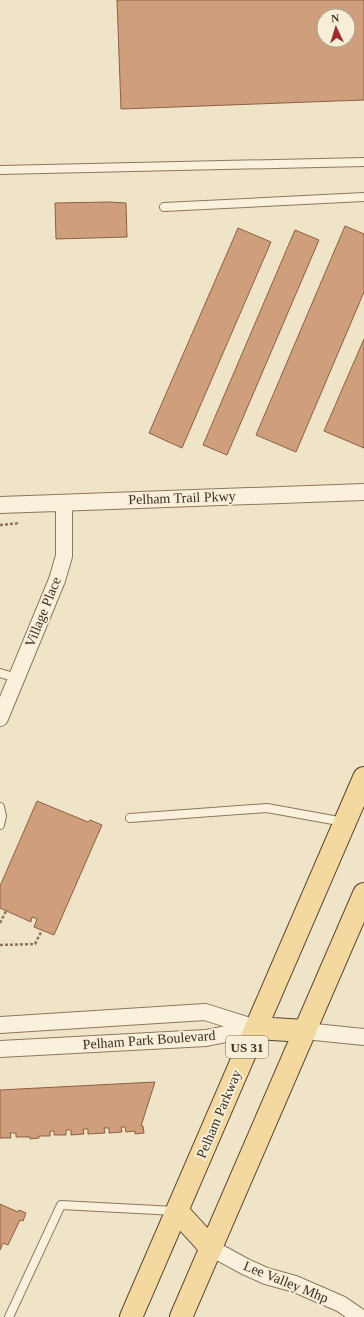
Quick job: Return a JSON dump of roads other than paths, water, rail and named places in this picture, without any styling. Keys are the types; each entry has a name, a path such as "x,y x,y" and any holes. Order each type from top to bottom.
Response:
{"main road":[{"name":"Pelham Parkway","path":"131,1317 364,778"},
{"path":"181,1317 364,894"},
{"path":"256,1028 305,1031"},
{"path":"177,1211 211,1248"}],"street":[{"name":"Pelham Trail Pkwy","path":"0,505 364,492"},
{"name":"Village Place","path":"0,718 57,580 64,556 64,503"},
{"name":"Pelham Park Boulevard","path":"0,1025 205,1012 256,1028"},
{"name":"Pelham Park Boulevard","path":"0,1048 206,1038 256,1028"},
{"path":"305,1031 364,1037"},
{"name":"Lee Valley Mhp","path":"211,1248 266,1276 295,1284 341,1304 360,1317"}],"lane":[{"path":"0,170 364,162"},
{"path":"164,207 364,197"},
{"path":"0,673 16,678"},
{"path":"0,807 2,816 0,825"},
{"path":"130,818 267,808 345,822"},
{"path":"9,1317 61,1205 177,1211"}]}
